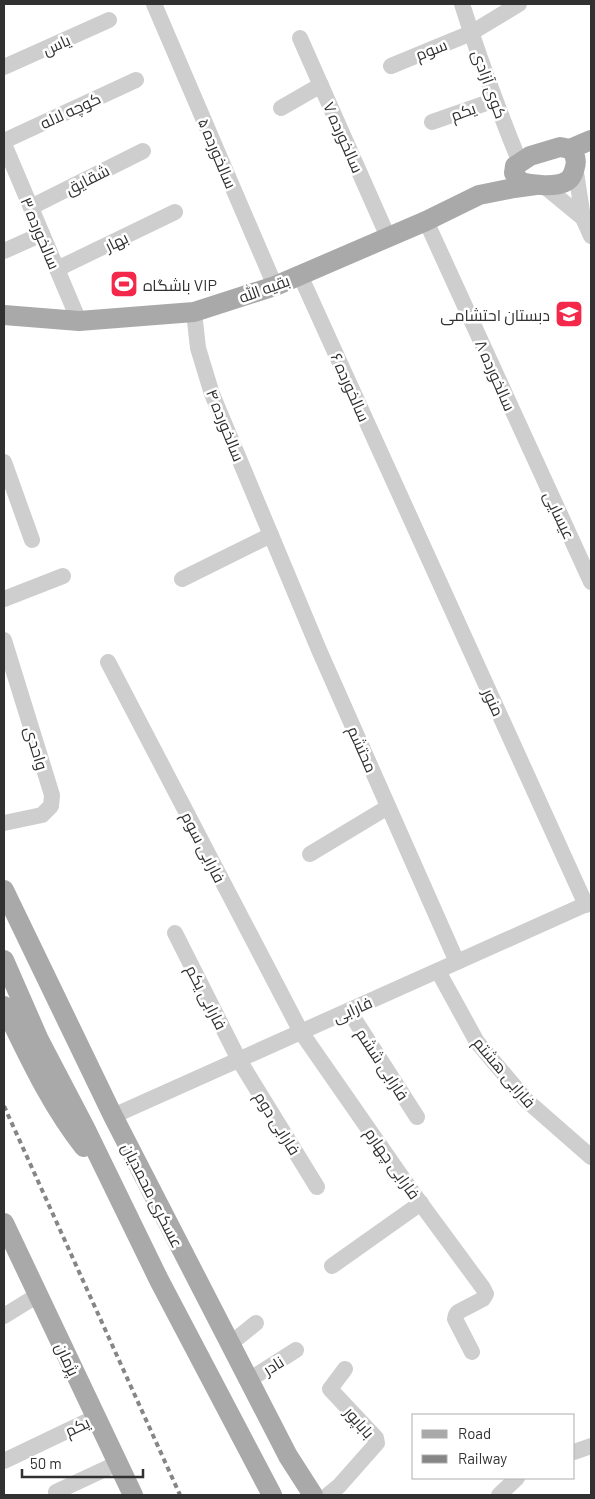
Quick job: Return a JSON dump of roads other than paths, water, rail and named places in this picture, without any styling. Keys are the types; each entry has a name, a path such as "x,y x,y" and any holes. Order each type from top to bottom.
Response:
{"main road":[{"path":"479,195 567,181 578,157 591,140"},
{"path":"479,195 530,156 560,147 578,157"},
{"path":"518,164 514,172 520,182 539,185"},
{"name":"بقیه الله","path":"4,315 79,321 194,312 275,286 426,221 479,195"},
{"name":"عسکری محمدیان","path":"4,890 112,1116 288,1456 313,1495"},
{"name":"عسکری محمدیان","path":"4,960 39,1040 85,1128 159,1280 272,1495"},
{"path":"4,982 20,1017 39,1040"},
{"path":"4,1006 44,1087 70,1129 110,1182"},
{"path":"85,1128 112,1116"},
{"name":"پژمان","path":"4,1223 133,1495"}],"street":[{"name":"سالخورده ۵","path":"154,4 275,286"},
{"name":"کوی آزادی","path":"462,4 518,164"},
{"name":"سوم","path":"391,66 471,33 519,4"},
{"name":"یاس","path":"4,67 109,20"},
{"name":"سالخورده ۷","path":"300,38 388,237"},
{"name":"کوچه لاله","path":"4,141 136,80"},
{"path":"281,108 321,85"},
{"name":"یکم","path":"432,122 495,100"},
{"name":"سالخورده ۳","path":"4,144 10,175 31,207 79,321"},
{"name":"شقایق","path":"31,207 142,151"},
{"path":"578,157 583,218 591,236"},
{"path":"539,185 583,218"},
{"name":"بهار","path":"57,269 175,212"},
{"name":"سالخورده ۸","path":"426,221 529,448"},
{"path":"4,251 42,234"},
{"name":"سالخورده ۶","path":"300,275 402,500"},
{"name":"سالخورده ۴","path":"194,312 198,348 212,394 271,535"},
{"name":"عیسایی","path":"529,448 591,582"},
{"path":"5,471 32,540"},
{"name":"منور","path":"402,500 588,903"},
{"path":"182,579 271,535"},
{"name":"محتشم","path":"271,535 319,650 457,962"},
{"path":"4,600 63,576"},
{"name":"واحدی","path":"4,640 52,795 50,806 42,815 4,823"},
{"name":"فارابی سوم","path":"108,662 300,1032"},
{"path":"310,854 388,808"},
{"name":"فارابی","path":"112,1116 588,903"},
{"name":"فارابی یکم","path":"175,934 239,1060"},
{"name":"فارابی هشتم","path":"438,971 477,1042 526,1100 591,1157"},
{"name":"فارابی ششم","path":"349,1011 417,1117"},
{"name":"فارابی چهارم","path":"300,1032 421,1204 483,1288 486,1294 483,1299 458,1312 455,1319 472,1352"},
{"name":"فارابی دوم","path":"239,1060 317,1187"},
{"path":"332,1266 421,1204"},
{"path":"4,1316 38,1295"},
{"path":"230,1344 256,1323"},
{"name":"نادر","path":"249,1380 296,1350"},
{"name":"باباپور","path":"328,1495 339,1486 377,1443 376,1438 330,1389 345,1369"},
{"name":"یکم","path":"4,1460 96,1417"},
{"path":"575,1452 591,1446"},
{"path":"56,1492 118,1463"},
{"path":"500,1495 516,1479"}],"railway":[{"path":"4,1106 180,1495"}],"place":[{"name":"باشگاه VIP","path":"124,284"},
{"name":"دبستان احتشامی","path":"569,314"}]}
